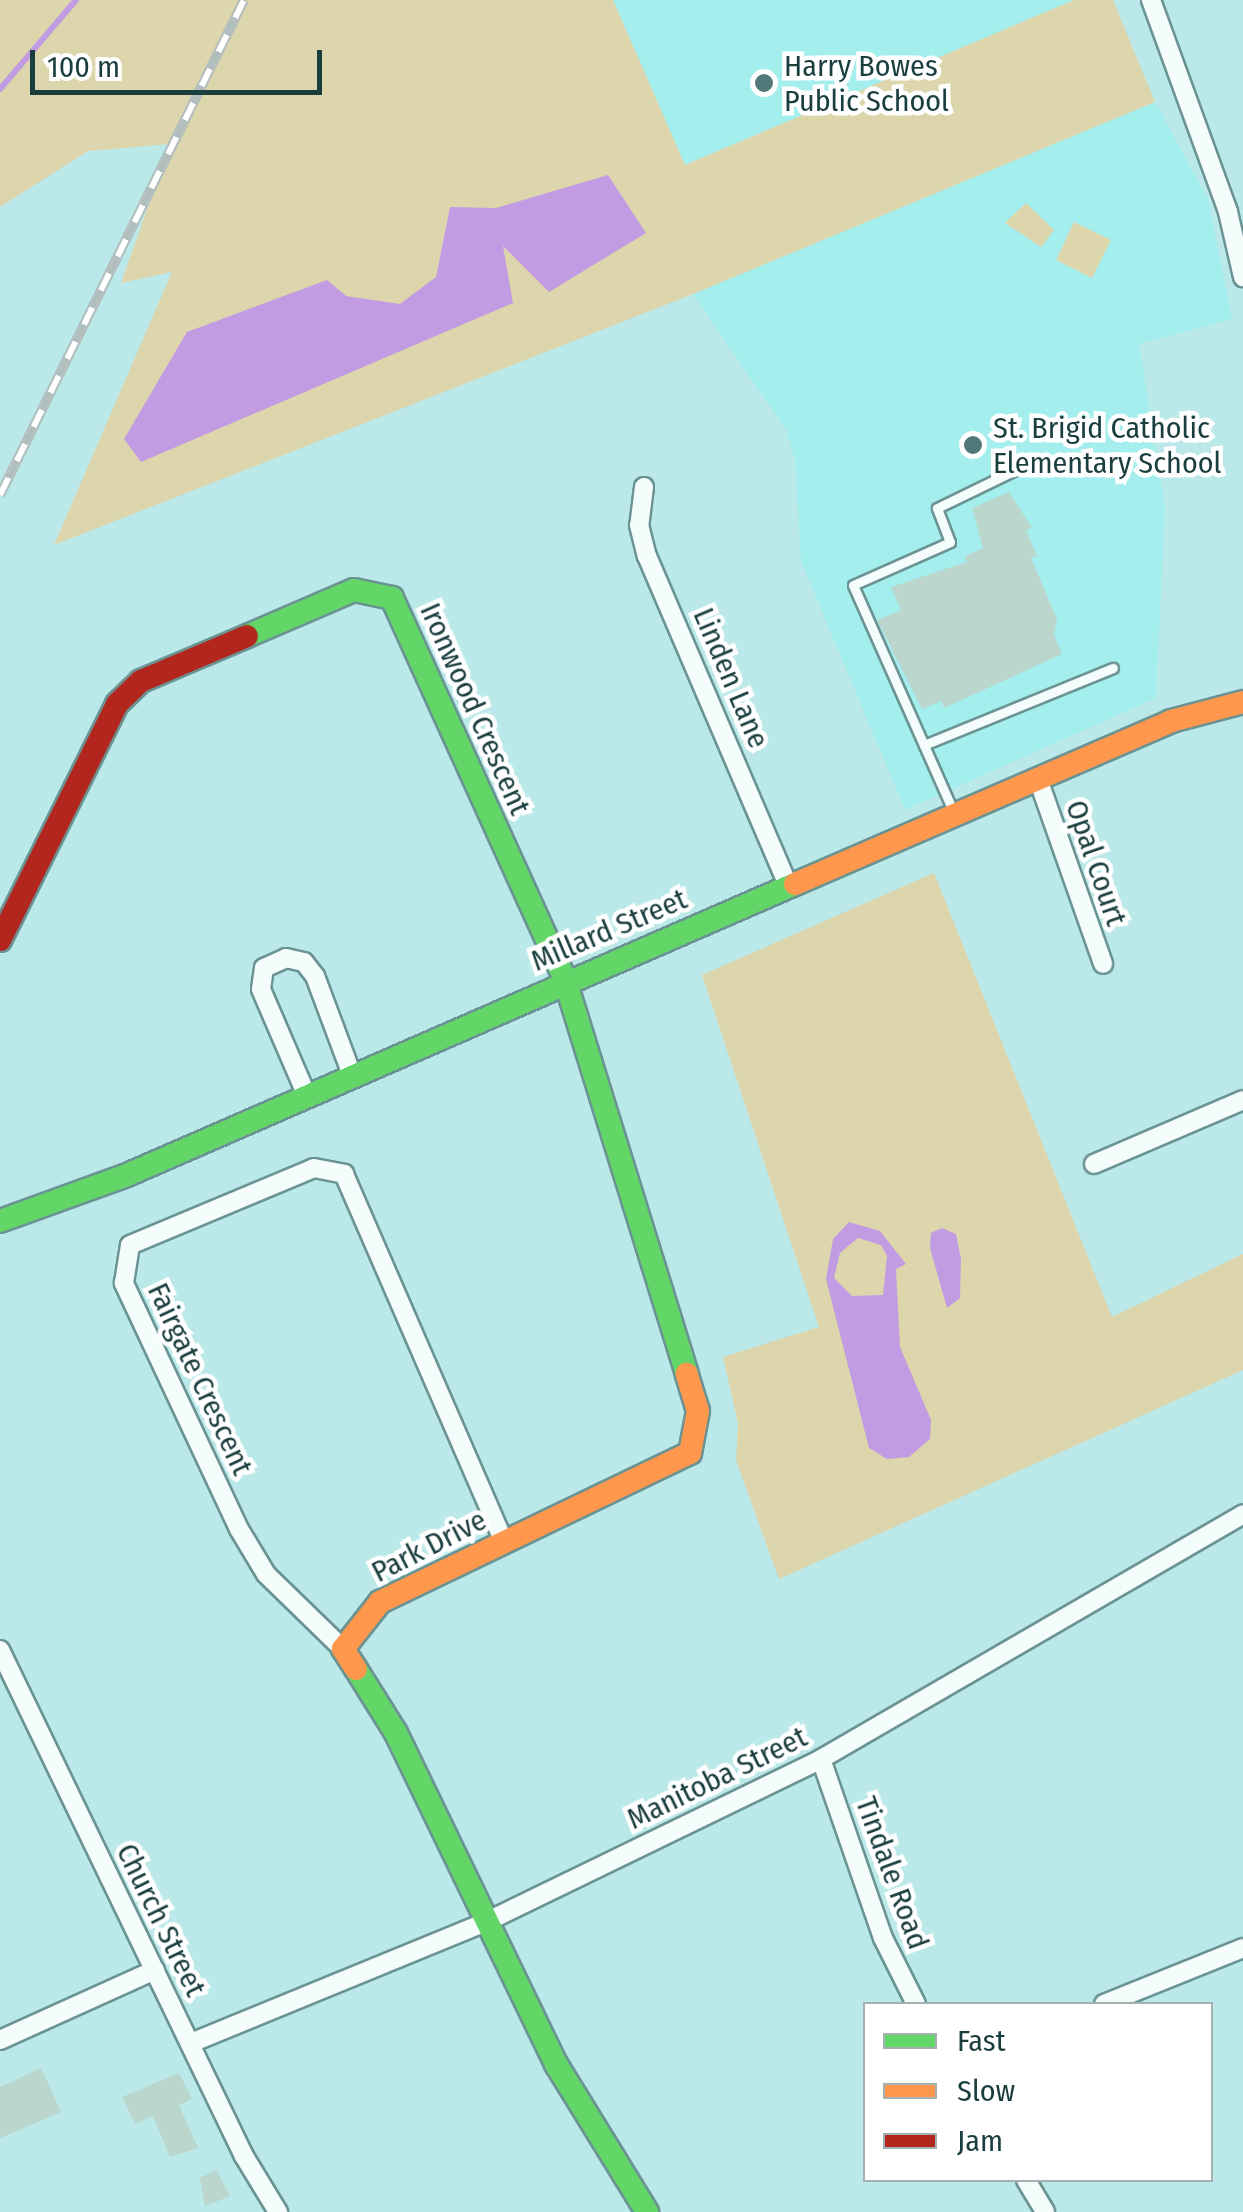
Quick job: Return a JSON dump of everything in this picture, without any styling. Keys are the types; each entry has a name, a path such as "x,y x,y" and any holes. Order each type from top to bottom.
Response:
{"street":[{"path":"1150,0 1236,209 1243,277"},
{"name":"Linden Lane","path":"644,486 638,525 647,556 789,888"},
{"name":"Ironwood Crescent","path":"0,940 117,704 164,667 320,602 374,591 392,598 565,980"},
{"name":"Millard Street","path":"0,1221 127,1175 565,980 789,888 1171,721 1243,702"},
{"name":"Opal Court","path":"1038,779 1103,964"},
{"path":"306,1096 262,989 264,968 286,958 304,962 315,976 352,1076"},
{"name":"Park Drive","path":"342,1649 380,1602 405,1586 673,1466 690,1453 697,1432 698,1412 565,980"},
{"path":"1094,1164 1243,1100"},
{"name":"Fairgate Crescent","path":"342,1649 266,1574 239,1529 124,1284 130,1245 314,1168 344,1174 504,1542"},
{"name":"Manitoba Street","path":"191,2043 486,1922 821,1759 1243,1514"},
{"path":"342,1649 396,1733 556,2064 647,2212"},
{"name":"Church Street","path":"0,1650 191,2043 278,2212"},
{"name":"Tindale Road","path":"821,1759 883,1938 915,2002"},
{"path":"1109,2002 1243,1948"},
{"path":"0,2040 156,1970"},
{"path":"1027,2182 1045,2212"}],"lane":[{"path":"956,815 852,585 950,542 937,508 1034,460"},
{"path":"924,745 1113,668"}],"shaded area":[{"path":"0,0 613,0 685,165 1074,0 1113,0 1155,102 693,294 54,545 172,272 121,283 170,144 88,151 0,207"},
{"name":"Harry Bowes Public School","path":"613,0 1074,0 684,165"},
{"name":"St. Brigid Catholic Elementary School","path":"1155,102 1208,199 1232,319 1139,344 1165,506 1156,698 905,810 801,561 795,460 786,430 693,294"},
{"path":"608,175 646,233 549,292 503,246 513,303 141,462 124,439 187,332 327,280 346,296 400,304 436,277 450,207 496,208"},
{"path":"1026,203 1054,230 1041,247 1005,223"},
{"path":"1074,222 1111,240 1092,278 1056,260"},
{"path":"934,873 1112,1317 1243,1254 1243,1370 779,1579 736,1460 738,1423 723,1357 819,1327 702,975"},
{"path":"849,1222 880,1231 906,1264 896,1269 900,1347 931,1420 930,1439 909,1457 887,1459 869,1448 826,1279 833,1239","holes":["858,1238 881,1245 887,1256 883,1295 852,1296 834,1278 840,1253"]},
{"path":"942,1228 956,1234 961,1259 960,1298 947,1308 930,1248 931,1233"}],"building":[{"path":"1009,492 1032,528 1026,530 1037,556 1031,558 1057,619 1054,635 1062,654 944,708 941,701 922,709 877,620 901,610 891,587 967,562 965,556 983,548 972,508"},
{"path":"41,2068 61,2112 0,2138 0,2087"},
{"path":"179,2073 192,2099 179,2105 198,2148 170,2157 153,2116 135,2124 122,2097"},
{"path":"216,2170 230,2196 205,2206 200,2178"}],"waterway":[{"path":"0,89 76,0"}],"railway":[{"path":"0,495 244,0"}],"traffic: fast":[{"path":"247,636 354,590 392,598 565,980 687,1374"},
{"path":"0,1221 127,1175 795,884"},
{"path":"356,1669 396,1733 556,2064 647,2212"}],"traffic: slow":[{"path":"795,884 1171,721 1243,702"},
{"path":"356,1669 343,1649 380,1602 690,1453 698,1411 687,1374"}],"traffic: jam":[{"path":"0,940 117,704 141,681 247,636"}],"place":[{"name":"Harry Bowes Public School","path":"764,83"},
{"name":"St. Brigid Catholic Elementary School","path":"973,445"}]}
